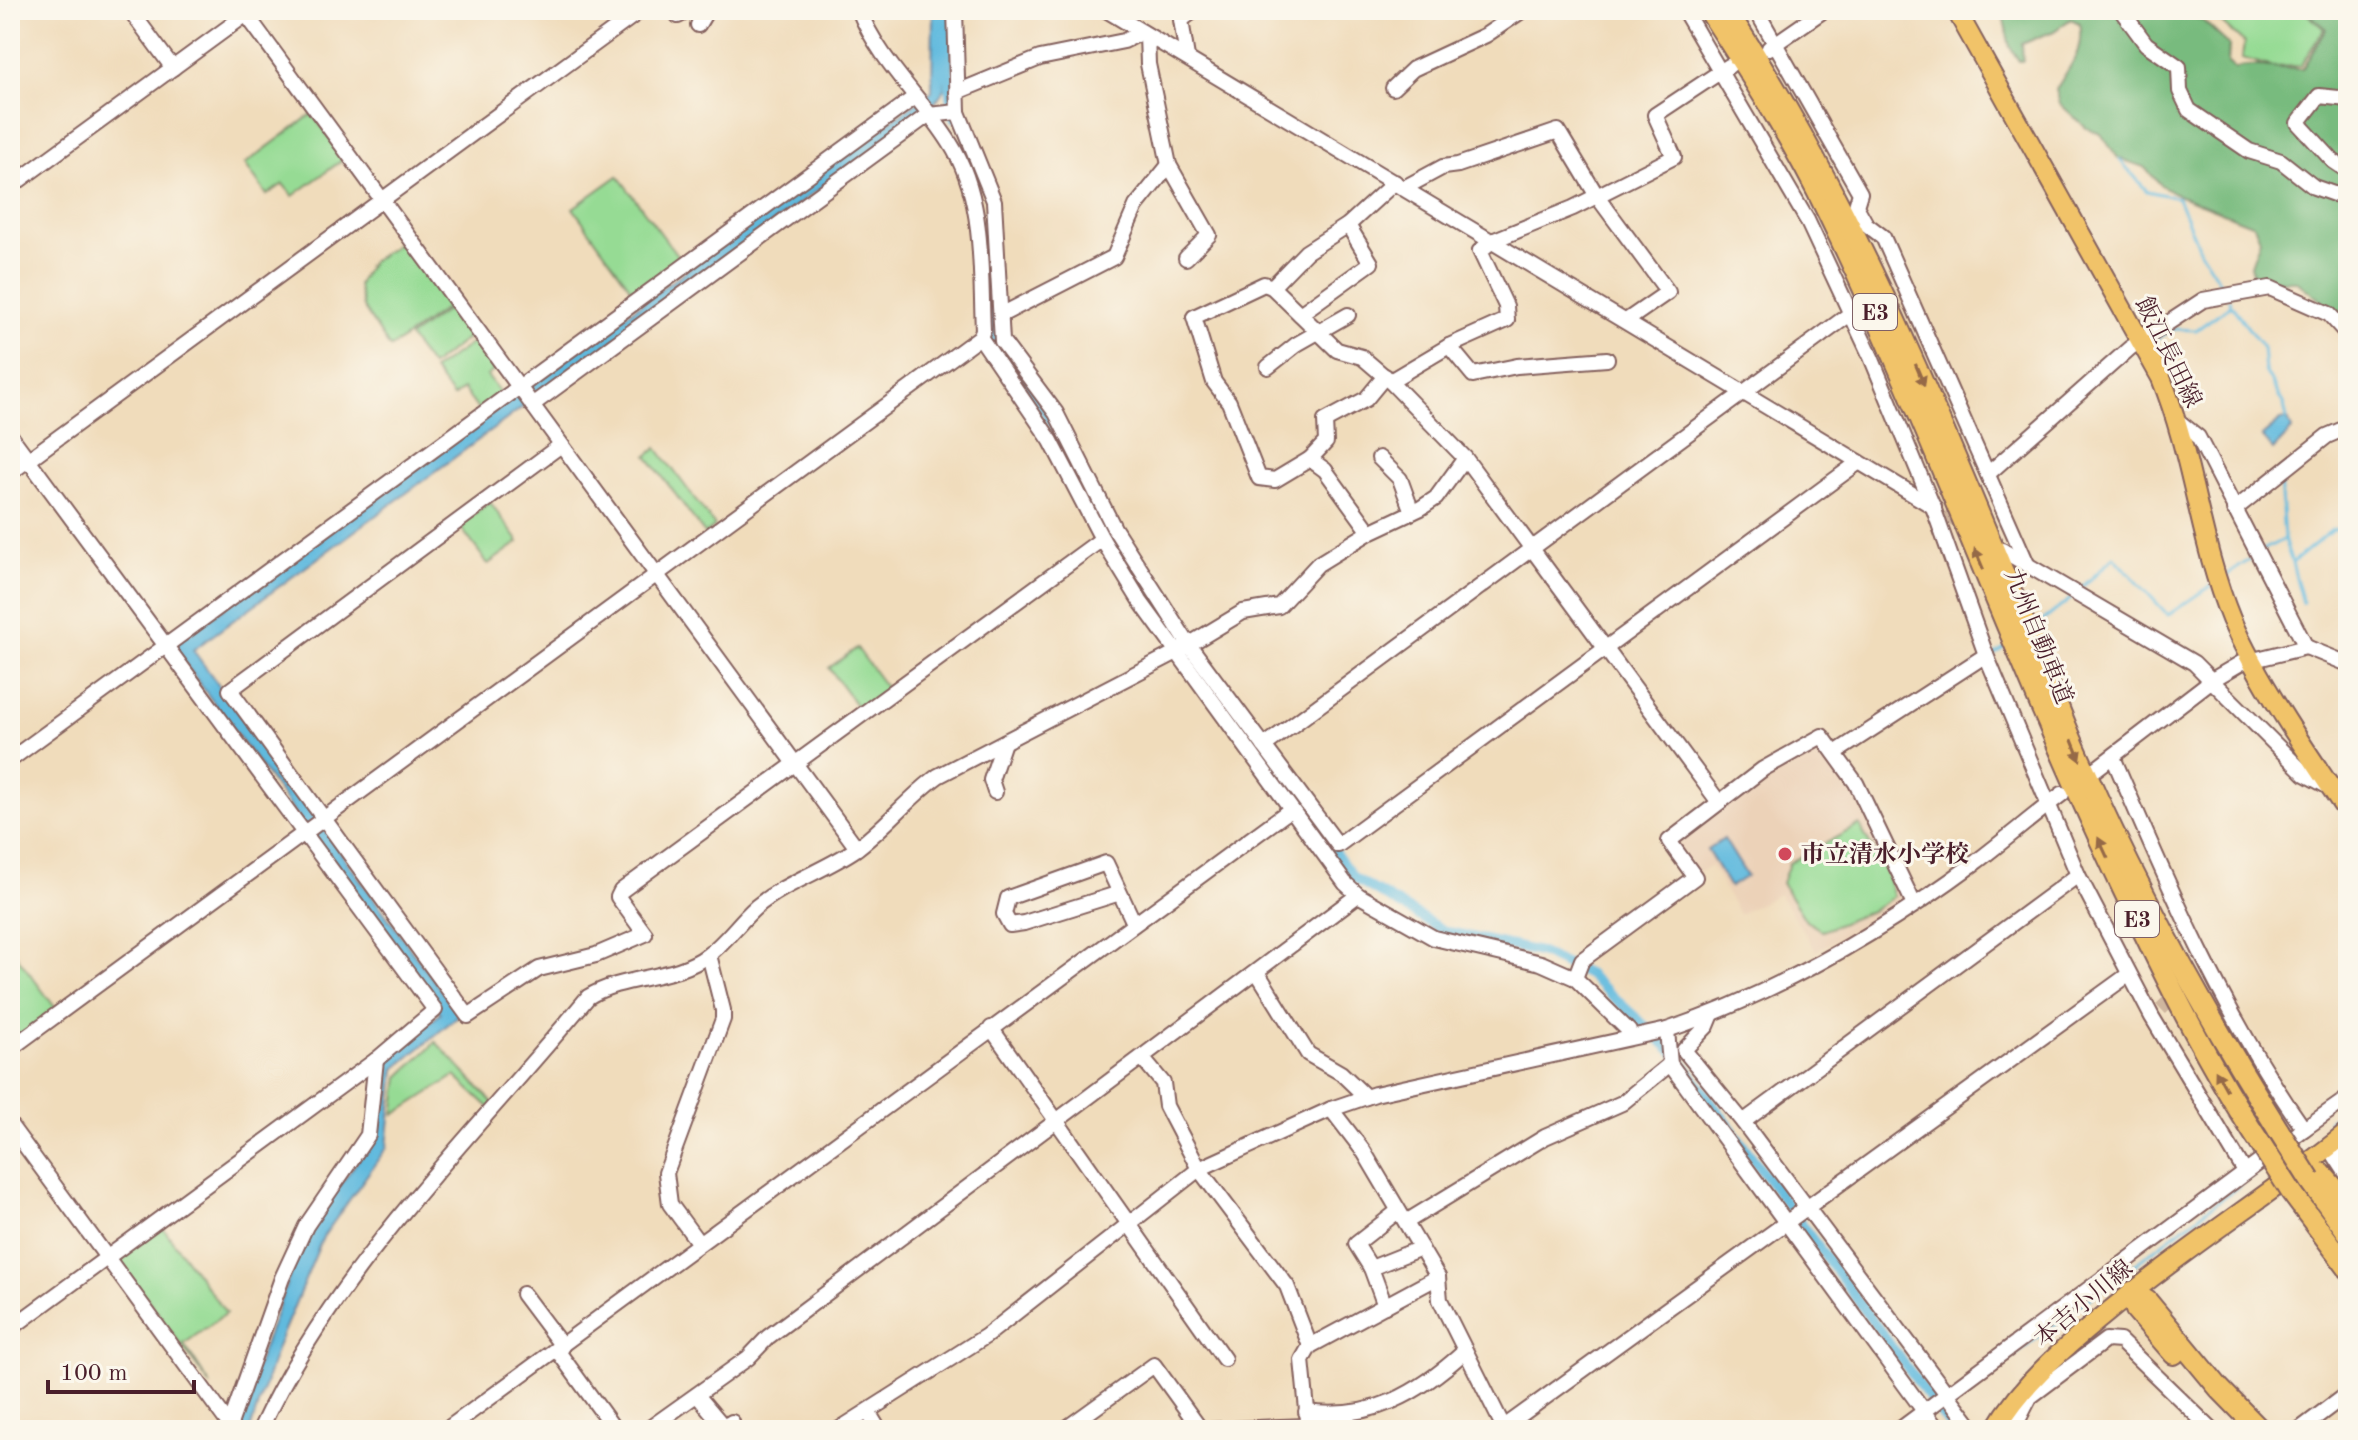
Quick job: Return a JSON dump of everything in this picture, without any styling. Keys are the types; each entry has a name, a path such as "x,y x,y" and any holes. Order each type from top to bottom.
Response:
{"highway":[{"name":"九州自動車道","path":"1709,10 1757,84 1827,209 2017,627"},
{"name":"九州自動車道","path":"1726,10 1770,76 1840,203 1891,309 2038,680 2067,772 2165,978 2262,1146 2312,1222 2348,1268"},
{"name":"九州自動車道","path":"2038,680 2167,942 2221,1040 2290,1129 2348,1233"},
{"path":"2316,1176 2348,1204"},
{"path":"2312,1222 2348,1279"},
{"path":"2132,1292 2136,1310 2244,1430"},
{"path":"2132,1292 2147,1301 2219,1388 2260,1430"}],"main road":[{"name":"飯江長田線","path":"1956,10 2161,378 2178,421 2211,561 2232,620 2253,661 2348,813"},
{"name":"本吉小川線","path":"1995,1430 2047,1364 2132,1292 2210,1232 2343,1141"}],"street":[{"path":"130,10 173,68"},
{"path":"10,473 641,10"},
{"path":"674,10 678,16 699,14"},
{"path":"859,10 874,40 915,97 943,114 994,201 1002,341 1060,420 1114,528 1189,645 1338,845 1859,462"},
{"path":"532,405 943,114 957,92 955,10"},
{"path":"1106,10 1939,510"},
{"path":"1187,57 1181,20 1195,10"},
{"path":"1393,88 1413,69 1486,35 1523,10"},
{"path":"1684,10 1726,68 1807,220 1850,314 1874,355 1939,510 1986,655 2056,799 2078,875 2128,975 2156,1013 2245,1172"},
{"path":"1756,10 1773,47 1860,193 1856,206 1866,224 1883,237 1916,326 1989,473 2028,566"},
{"path":"1773,47 1824,10"},
{"path":"2121,10 2146,44 2179,67 2180,91 2189,110 2249,151 2281,161 2314,187 2348,199"},
{"path":"10,187 246,12 857,848"},
{"path":"957,92 1040,58 1124,41 1144,33"},
{"path":"1144,33 1155,107 1169,165 1209,235 1186,258"},
{"path":"1718,801 1465,458 1387,378 1362,357 1337,350 1272,287 1256,286 1210,307 1194,317 1193,323 1214,382 1229,402 1259,478 1275,480 1310,459 1326,442 1325,421 1366,399 1387,378 1449,346 1500,325 1509,317 1480,251 1492,241 1597,196 1674,157 1655,115 1726,68"},
{"path":"2348,99 2319,96 2298,123 2333,161 2348,171"},
{"path":"10,760 915,97"},
{"path":"10,1049 980,337 983,330 976,204 951,144 943,114"},
{"path":"1272,287 1306,252 1348,225 1399,185 1443,167 1458,165 1558,131 1597,196 1668,292 1626,321"},
{"path":"1001,315 1114,257 1136,206 1169,165"},
{"path":"1300,314 1371,263 1348,225"},
{"path":"1989,473 2139,341 2203,300 2270,288 2329,314 2348,335"},
{"path":"1264,746 1850,314"},
{"path":"1268,367 1285,352 1348,315"},
{"path":"980,337 1051,441 1102,539 1175,653 1290,810 1358,895 1434,938 1577,972 1629,1031"},
{"path":"1449,346 1473,375 1517,366 1607,359"},
{"path":"2178,421 2198,437 2306,647"},
{"path":"2234,510 2327,436 2348,427"},
{"path":"10,435 435,1010 376,1060 10,1329"},
{"path":"561,445 232,686 231,696 468,1016 539,969 596,955 645,934 618,897 621,891 1102,539"},
{"path":"1379,458 1400,479 1412,512"},
{"path":"260,1430 318,1328 363,1263 588,997 607,985 692,965 709,955 756,907 784,887 857,848 889,821 911,795 938,776 1175,653 1243,612 1279,606 1318,564 1370,532 1436,498 1465,458"},
{"path":"1310,459 1325,470 1370,532"},
{"path":"2002,550 2194,663 2305,774 2331,788"},
{"path":"2096,769 2212,680 2253,661 2306,647 2348,664"},
{"path":"1835,753 1986,655"},
{"path":"1577,972 1695,877 1669,841 1763,769 1822,736 1856,783 1914,904"},
{"path":"995,792 991,780 1004,741"},
{"path":"2113,757 2209,964 2271,1083 2290,1129"},
{"path":"1385,1306 1371,1268 1356,1244 1545,1137 1622,1103 1668,1046 1712,1014 1874,930 2056,799"},
{"path":"446,1430 1290,810"},
{"path":"1120,893 1024,923 1010,925 1004,914 1008,898 1106,863 1120,893 1134,923"},
{"path":"1743,1122 2078,875"},
{"path":"647,1430 748,1358 768,1337 1060,1122 1358,895"},
{"path":"698,1242 670,1204 666,1173 723,1019 709,955"},
{"path":"2194,978 2209,964"},
{"path":"1257,972 1308,1054 1341,1073 1366,1097"},
{"path":"1331,1109 1364,1152 1438,1277 1440,1300 1502,1429 1807,1211 2128,975"},
{"path":"1712,1014 1707,1026 1684,1050 1743,1122 1974,1430"},
{"path":"991,1028 1224,1359"},
{"path":"838,1430 986,1336 1199,1169 1331,1109 1366,1097 1668,1046"},
{"path":"1668,1046 1788,1224 1938,1430"},
{"path":"1143,1059 1163,1083 1166,1106 1199,1169 1287,1286 1310,1346"},
{"path":"231,1428 282,1278 306,1226 368,1135 376,1060"},
{"path":"1899,1430 2245,1172 2290,1129 2348,1098"},
{"path":"10,1125 231,1428"},
{"path":"2343,1141 2335,1156 2348,1176"},
{"path":"2188,1215 2210,1232"},
{"path":"1371,1268 1421,1248"},
{"path":"1307,1423 1302,1360 1310,1346 1438,1277"},
{"path":"523,1294 615,1430"},
{"path":"2013,1430 2030,1397 2106,1340 2120,1341 2212,1430"},
{"path":"1209,1430 1307,1423 1339,1417 1417,1391 1465,1351"},
{"path":"1064,1430 1154,1365 1201,1430"},
{"path":"2299,1430 2348,1393"},
{"path":"697,1395 724,1427 732,1422"},
{"path":"868,1412 879,1430"}],"shaded area":[{"name":"市立清水小学校","path":"1819,742 1853,783 1907,898 1816,951 1779,894 1739,914 1711,866 1697,873 1675,841 1765,773"}],"green space":[{"path":"2002,10 2171,10 2201,19 2229,45 2228,63 2235,69 2257,66 2302,69 2326,29 2305,10 2348,10 2348,322 2296,281 2255,281 2251,265 2260,239 2254,225 2178,195 2161,185 2144,167 2118,158 2101,134 2086,128 2060,104 2056,90 2078,51 2079,23 2071,19 2054,31 2022,44 2023,61 2019,61 2010,47"},
{"path":"2188,10 2303,10 2324,29 2300,66 2273,67 2242,58 2244,43 2222,23"},
{"path":"312,114 345,158 293,196 283,184 267,195 245,164"},
{"path":"618,176 683,263 637,297 573,208"},
{"path":"406,238 453,303 390,348 363,307 358,285 370,263"},
{"path":"454,305 474,333 431,366 409,337"},
{"path":"478,339 500,366 487,376 502,395 479,411 463,389 453,397 433,370"},
{"path":"657,448 715,526 705,534 647,456"},
{"path":"490,502 519,542 488,564 459,525"},
{"path":"857,648 887,689 859,709 829,668"},
{"path":"1859,825 1886,872 1894,896 1873,910 1823,931 1806,921 1782,883 1789,863"},
{"path":"10,947 57,1010 10,1044"},
{"path":"436,1042 495,1105 491,1109 455,1076 394,1115 399,1077"},
{"path":"160,1224 226,1313 184,1344 211,1386 116,1256"}],"water":[{"path":"933,10 952,10 953,74 945,76 945,89 932,106 193,650 459,1015 395,1069 387,1147 323,1237 277,1347 250,1430 233,1430 292,1269 319,1214 372,1141 381,1062 441,1013 172,646 932,91"},
{"path":"2288,419 2292,430 2273,450 2262,436 2281,420"},
{"path":"1724,839 1747,876 1730,887 1707,850"}],"waterway":[{"path":"947,62 954,117"},
{"path":"2120,160 2147,191 2178,198 2200,251 2226,292"},
{"path":"992,278 994,340 1002,352"},
{"path":"2153,342 2173,329 2196,330 2231,305 2229,299"},
{"path":"2231,305 2263,348 2265,371 2284,405 2287,419"},
{"path":"1014,368 1055,426 1108,531 1127,561"},
{"path":"2263,550 2284,539 2280,479"},
{"path":"2284,539 2292,563 2332,530 2348,529"},
{"path":"2078,591 2114,557 2168,615 2211,586"},
{"path":"2224,577 2254,557"},
{"path":"2292,563 2303,603"},
{"path":"2035,627 2073,597"},
{"path":"1992,656 2006,647"},
{"path":"1307,815 1353,877 1444,931 1539,952 1589,975 1677,1055 1953,1430"},
{"path":"2328,1121 2348,1107"},
{"path":"1957,1399 2257,1172"},
{"path":"1940,1412 1948,1406"}],"tunnel":[{"path":"1944,514 1968,528"},
{"path":"2161,1009 2181,990"}],"place":[{"name":"市立清水小学校","path":"1785,854"}]}
